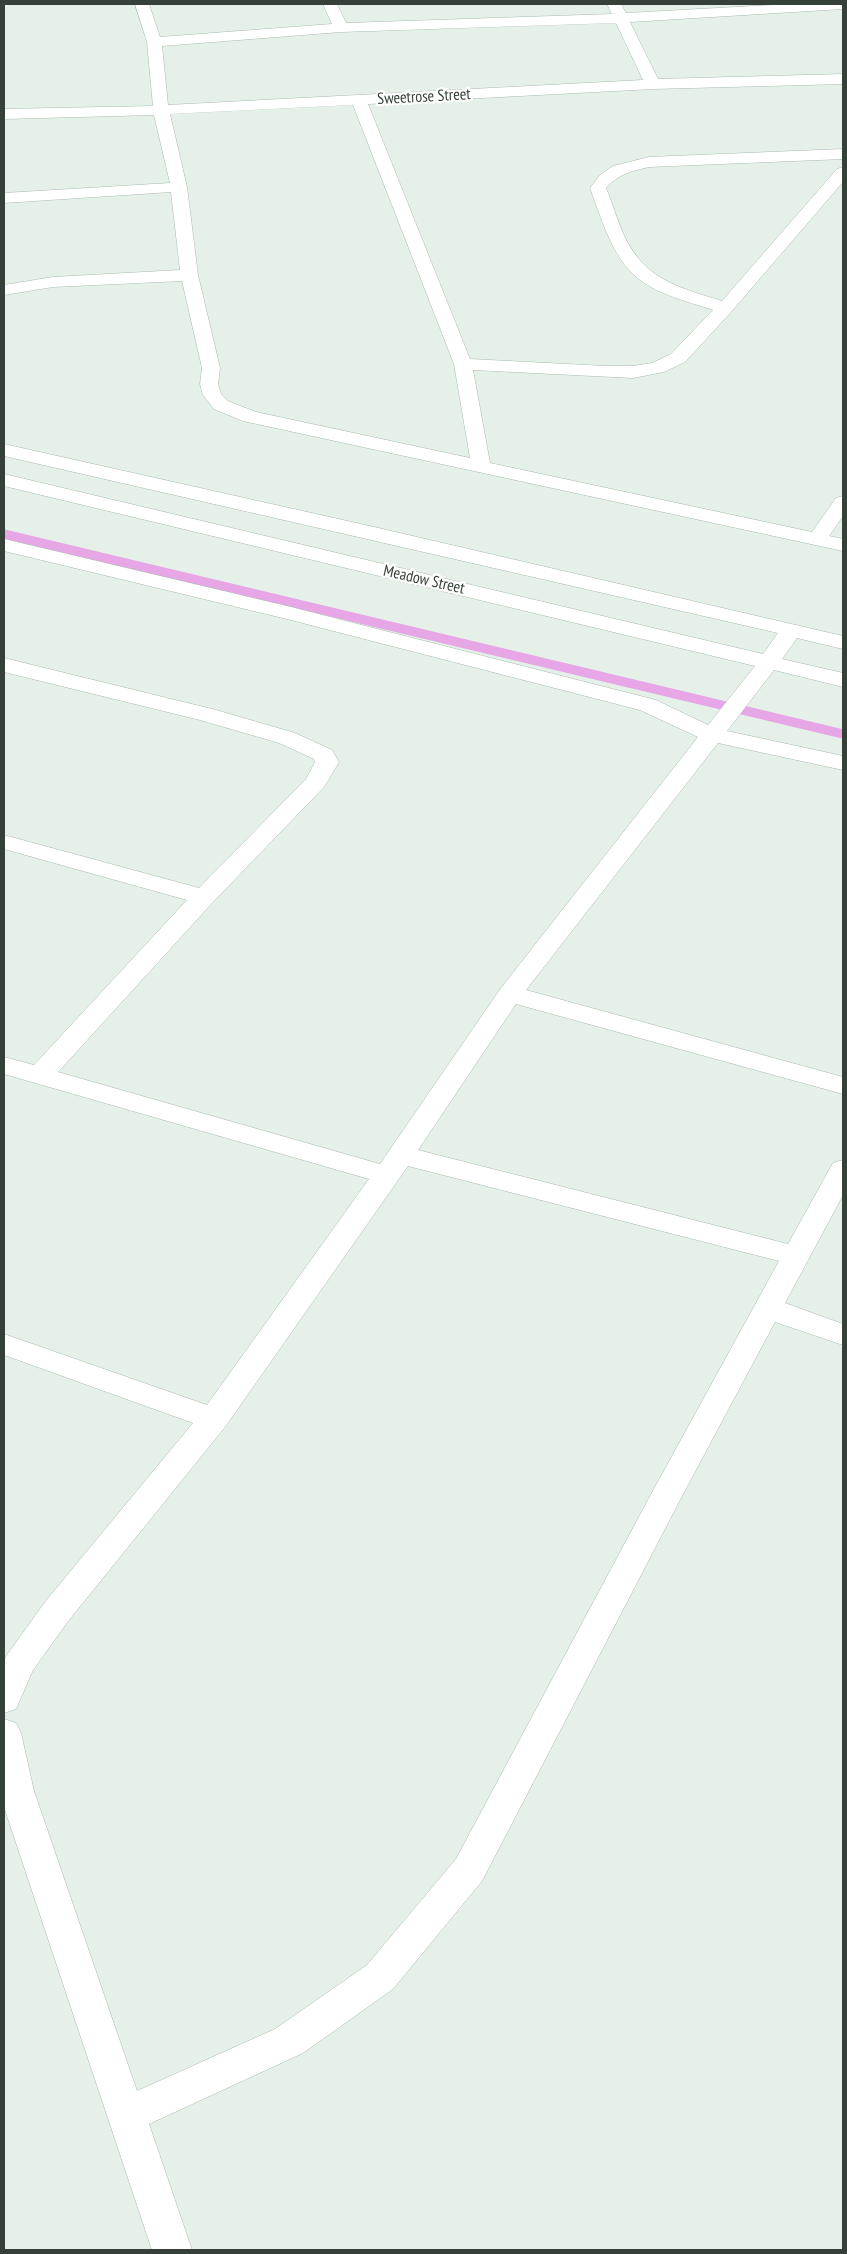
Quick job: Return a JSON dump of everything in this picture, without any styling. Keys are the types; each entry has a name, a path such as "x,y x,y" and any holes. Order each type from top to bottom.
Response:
{"street":[{"path":"142,4 154,42 160,110 179,187 189,275 211,368 209,384 212,395 222,406 250,417 843,545"},
{"path":"330,4 341,28"},
{"path":"614,4 653,84"},
{"path":"154,42 341,28 621,18 843,5"},
{"name":"Sweetrose Street","path":"4,114 160,110 359,101 653,84 843,79"},
{"path":"359,101 463,364 481,468"},
{"path":"726,308 683,293 640,271 623,248 598,188 606,178 619,169 649,162 843,154"},
{"path":"463,364 634,372 656,368 678,358 726,308 843,172"},
{"path":"4,198 179,187"},
{"path":"4,290 53,282 189,275"},
{"name":"Meadow Street","path":"4,450 364,530 843,642"},
{"name":"Meadow Street","path":"4,480 764,669 843,680"},
{"path":"816,539 843,502"},
{"path":"4,545 291,613 648,705 715,730 843,763"},
{"path":"4,1699 19,1664 57,1611 214,1419 394,1165 510,994 764,669 792,630"},
{"path":"4,665 208,715 287,738 324,755 327,762 316,782 204,897 39,1076"},
{"path":"4,842 204,897"},
{"path":"510,994 843,1086"},
{"path":"4,1065 39,1076 394,1165 796,1256"},
{"path":"126,2114 288,2041 380,1977 469,1870 660,1506 843,1169"},
{"path":"768,1308 843,1335"},
{"path":"4,1344 214,1419"},
{"path":"4,1733 16,1791 172,2250"}],"waterway":[{"path":"4,534 843,734"}]}
